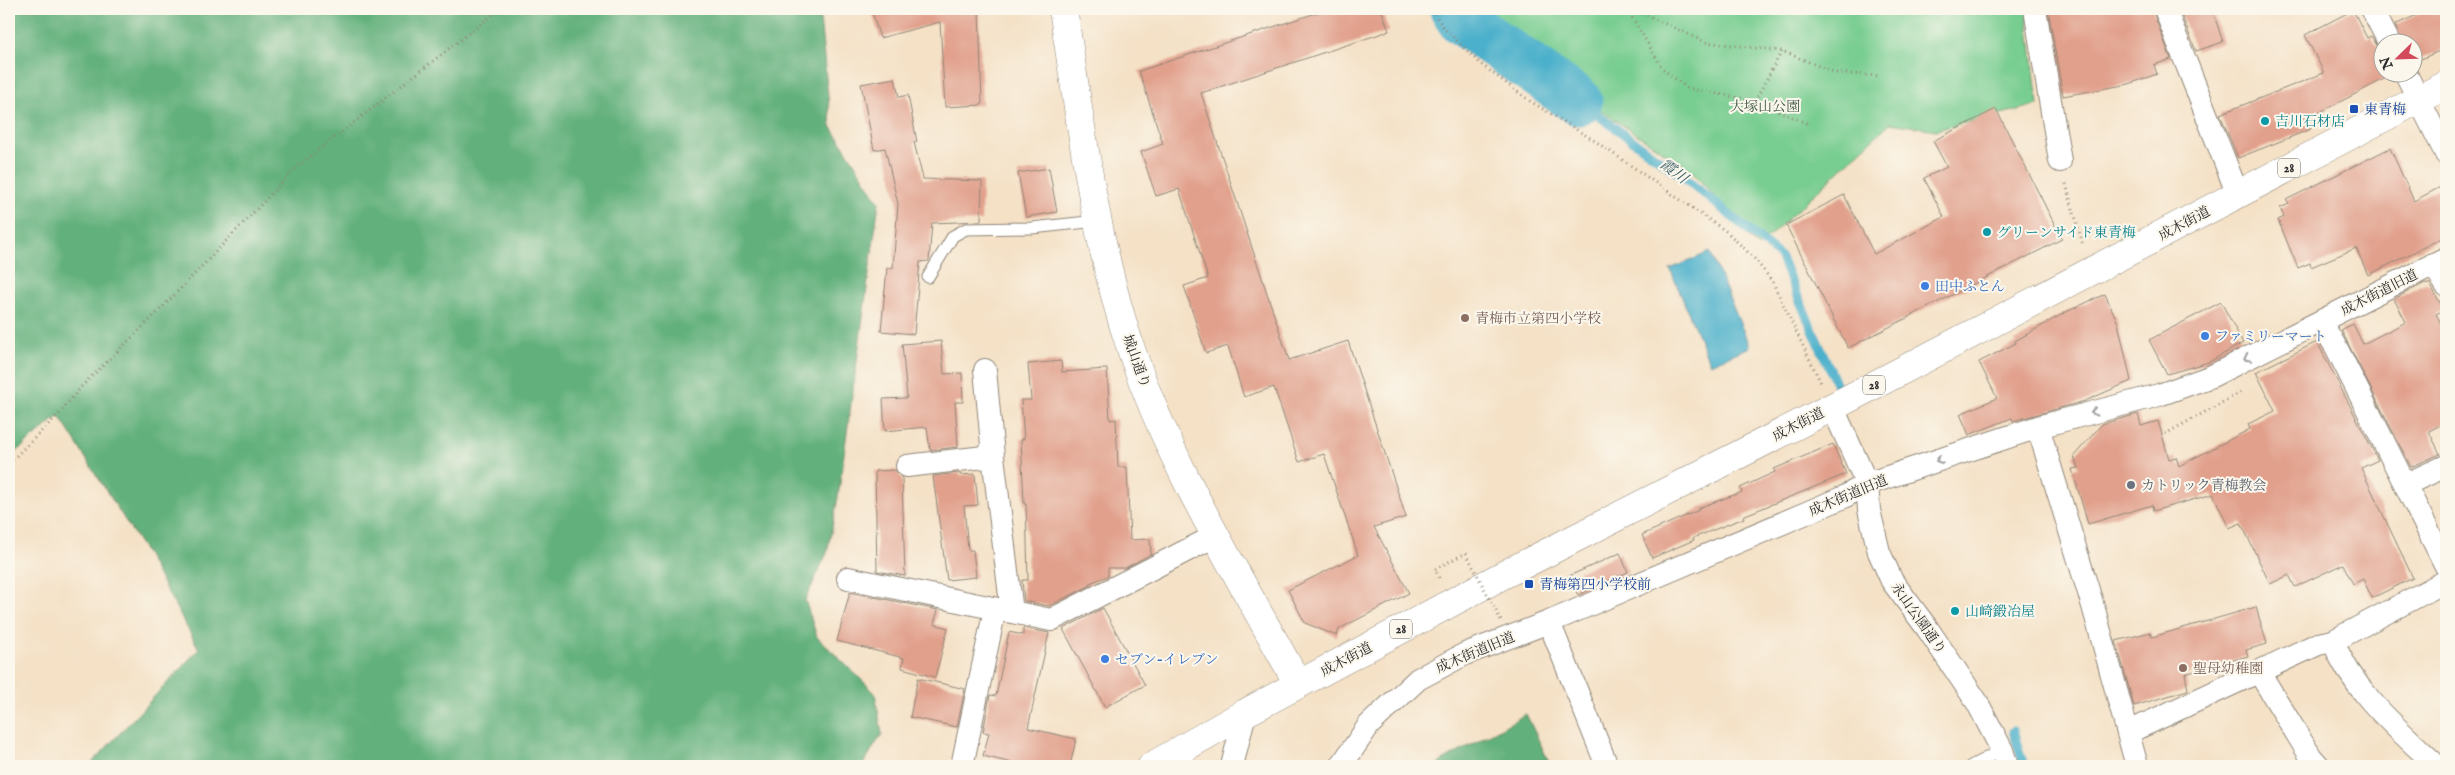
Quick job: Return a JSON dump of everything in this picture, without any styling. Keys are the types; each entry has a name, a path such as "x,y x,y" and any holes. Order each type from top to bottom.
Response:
{"main road":[{"name":"城山通り","path":"1063,9 1097,222 1114,291 1132,350 1156,414 1217,534 1298,684"},
{"name":"成木街道","path":"1152,766 1298,684 1505,574 1832,406 2446,85"}],"street":[{"path":"2035,9 2060,161"},
{"path":"2164,9 2238,195"},
{"path":"2372,9 2384,32"},
{"path":"2410,82 2446,154"},
{"path":"2440,261 2446,285"},
{"name":"成木街道旧道","path":"1341,766 1369,725 1418,679 1465,654 1548,622 1835,501 1867,484 2038,427 2159,395 2212,376 2440,261"},
{"path":"2321,322 2406,484 2446,566"},
{"path":"962,766 1004,611 985,370"},
{"name":"永山公園通り","path":"1832,406 1867,484 1870,510 1879,552 1892,581 1927,628 1977,702 2004,758"},
{"path":"2038,427 2132,731 2137,766"},
{"path":"908,466 993,456"},
{"path":"2406,484 2446,466"},
{"path":"848,578 1052,620 1217,534"},
{"path":"2132,731 2318,644 2332,641 2446,581"},
{"path":"1548,622 1607,766"},
{"path":"2332,641 2342,664 2357,685 2437,766"},
{"path":"2259,672 2311,757 2319,766"},
{"path":"1232,766 1245,713"},
{"path":"2132,731 2152,766"}],"lane":[{"path":"928,277 953,236 966,229 1032,228 1097,222"},
{"path":"1970,766 2004,758"}],"path":[{"path":"9,463 58,415 82,386 159,312 298,166 500,9"},
{"path":"1432,9 1443,27 1482,65 1530,100 1728,232 1772,281 1832,406"},
{"path":"1627,9 1664,69 1687,88 1755,101 1808,124"},
{"path":"1633,9 1705,42 1782,51 1836,73 1880,76"},
{"path":"1755,101 1782,51"},
{"path":"2060,161 2084,248"},
{"path":"1440,579 1435,569 1466,553 1501,621"}],"green space":[{"path":"9,9 819,9 831,126 879,202 838,497 827,553 805,600 817,637 875,693 882,734 862,766 89,766 199,649 144,550 59,416 9,458"},
{"name":"大塚山公園","path":"1447,9 2027,9 2038,105 1936,130 1890,123 1758,247 1690,169"},
{"path":"1526,714 1551,766 1434,766"}],"water":[{"path":"1710,252 1750,347 1710,364 1670,269"}],"building":[{"path":"871,9 979,9 982,105 945,107 940,22 880,38"},
{"path":"1328,9 1381,9 1389,31 1201,93 1289,360 1348,341 1406,517 1374,527 1409,593 1339,629 1337,636 1305,623 1288,590 1358,555 1324,454 1299,462 1274,387 1244,397 1228,346 1206,353 1184,286 1208,278 1179,189 1156,196 1141,152 1163,144 1139,71"},
{"path":"2048,9 2152,9 2171,59 2154,65 2157,74 2129,84 2063,96"},
{"path":"2179,9 2212,9 2223,42 2196,51"},
{"path":"2430,9 2446,9 2446,48 2422,58 2422,32 2398,32 2395,25"},
{"path":"2353,10 2367,38 2371,36 2372,38 2372,82 2378,82 2307,119 2311,129 2238,158 2220,114 2324,73 2305,35"},
{"path":"895,78 899,97 908,95 917,142 914,142 923,179 982,181 981,221 932,223 929,261 920,262 914,334 881,331 887,268 893,268 898,204 885,148 874,150 861,84"},
{"name":"グリーンサイド東青梅","path":"1996,109 2062,239 1848,348 1786,225 1844,195 1874,254 1944,217 1924,178 1947,167 1933,141"},
{"path":"2390,148 2414,201 2446,184 2446,236 2368,275 2356,248 2311,267 2310,263 2298,268 2278,220 2284,217 2280,208 2289,204 2286,200"},
{"path":"1049,168 1057,212 1026,217 1018,173"},
{"path":"2425,283 2430,284 2444,310 2436,314 2446,333 2446,422 2429,431 2440,454 2411,467 2341,330 2353,324 2363,344 2406,322 2394,299"},
{"path":"2105,294 2118,323 2131,381 2085,401 2013,421 2012,418 1969,435 1960,414 1997,398 1979,362 2016,343 2015,341 2066,312"},
{"path":"2221,302 2243,343 2209,362 2167,374 2149,340"},
{"path":"941,341 944,374 962,373 963,402 955,402 958,447 930,450 927,427 885,431 883,399 907,398 902,344"},
{"path":"2317,342 2378,460 2361,468 2413,578 2372,598 2363,579 2353,584 2343,564 2295,587 2289,575 2270,584 2241,523 2229,528 2213,494 2153,511 2152,505 2088,524 2072,469 2078,468 2074,456 2102,424 2138,414 2141,426 2158,421 2169,459 2176,457 2179,466 2250,429 2248,424 2275,411 2256,372"},
{"path":"1061,361 1062,372 1107,369 1110,420 1116,419 1118,467 1127,467 1130,540 1150,539 1151,554 1125,568 1108,568 1108,576 1090,583 1091,585 1049,606 1024,601 1022,580 1028,580 1026,504 1024,504 1021,439 1024,439 1021,400 1031,400 1028,364"},
{"path":"1833,444 1846,474 1743,516 1744,518 1693,538 1694,540 1652,558 1642,535 1699,510 1698,508 1742,492 1740,488 1775,472 1774,469"},
{"path":"895,470 902,478 905,576 877,571 875,471"},
{"path":"960,473 960,475 975,474 978,505 964,506 968,550 973,550 976,577 947,580 933,476"},
{"path":"1620,553 1628,572 1578,595 1569,576"},
{"path":"850,592 938,610 934,624 948,628 935,677 902,668 904,658 837,641"},
{"path":"2256,607 2267,644 2246,650 2248,656 2185,674 2188,690 2134,706 2116,641 2150,632 2152,637"},
{"name":"セブン-イレブン","path":"1103,608 1145,685 1105,707 1063,629"},
{"path":"1023,628 1049,633 1028,728 1076,739 1070,766 1025,766 983,756 989,733 983,732 990,695 996,696 1009,632 1023,635"},
{"path":"918,678 965,689 957,727 910,717"}],"waterway":[{"name":"霞川","path":"1454,9 1461,20 1578,101"},
{"name":"霞川","path":"1578,101 1682,176 1780,256 1836,383"},
{"name":"霞川","path":"2013,731 2024,766"}],"place":[{"name":"東青梅","path":"2354,109"},
{"name":"吉川石材店","path":"2265,121"},
{"name":"グリーンサイド東青梅","path":"1987,232"},
{"name":"田中ふとん","path":"1925,286"},
{"name":"青梅市立第四小学校","path":"1465,318"},
{"name":"ファミリーマート","path":"2205,336"},
{"name":"カトリック青梅教会","path":"2131,485"},
{"name":"青梅第四小学校前","path":"1529,584"},
{"name":"山崎鍛冶屋","path":"1955,611"},
{"name":"セブン-イレブン","path":"1105,659"},
{"name":"聖母幼稚園","path":"2183,668"}]}
